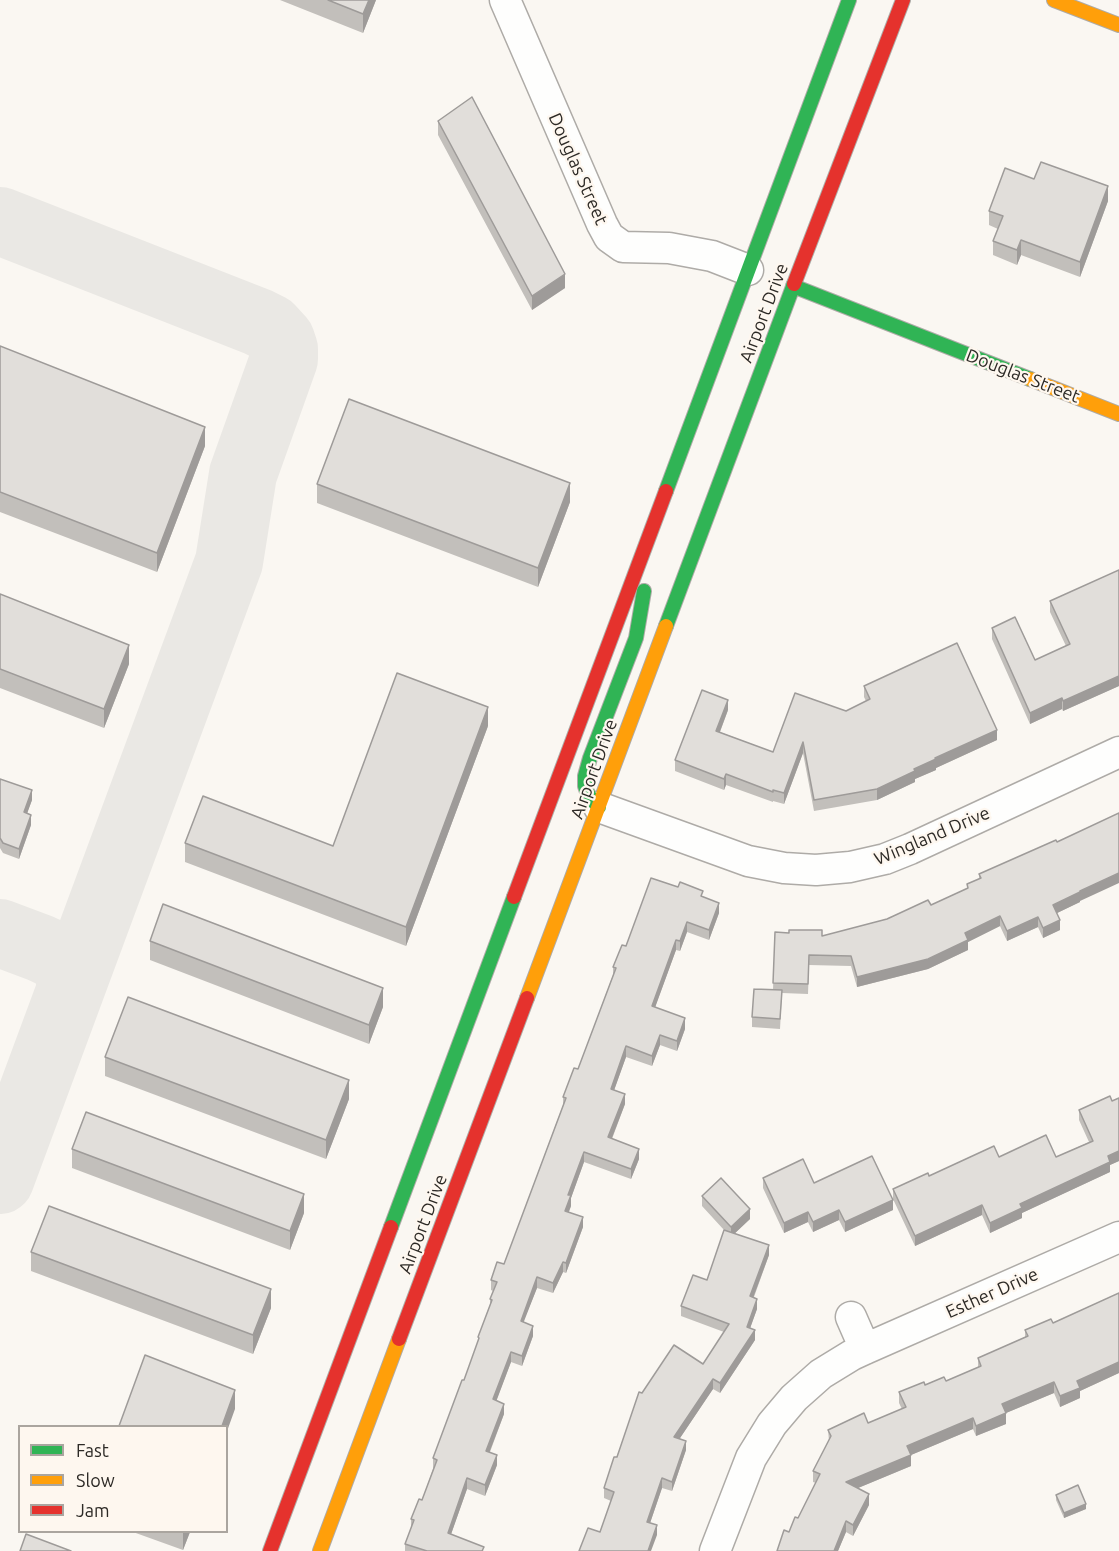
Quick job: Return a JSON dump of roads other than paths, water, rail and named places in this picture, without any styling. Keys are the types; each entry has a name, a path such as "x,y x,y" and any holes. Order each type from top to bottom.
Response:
{"main road":[{"name":"Airport Drive","path":"270,1551 849,0"},
{"name":"Airport Drive","path":"320,1551 793,286 903,0"},
{"path":"1054,0 1119,25"},
{"name":"Douglas Street","path":"793,286 1119,414"},
{"path":"599,807 587,792 585,776 636,638 654,521"}],"street":[{"name":"Douglas Street","path":"505,0 609,237 623,247 680,250 712,256 748,270"},
{"name":"Wingland Drive","path":"599,807 748,861 784,868 816,870 850,867 885,859 910,849 1119,752"},
{"name":"Esther Drive","path":"715,1551 751,1458 772,1424 794,1398 821,1374 865,1349 1119,1237"},
{"path":"851,1317 865,1349"}]}
